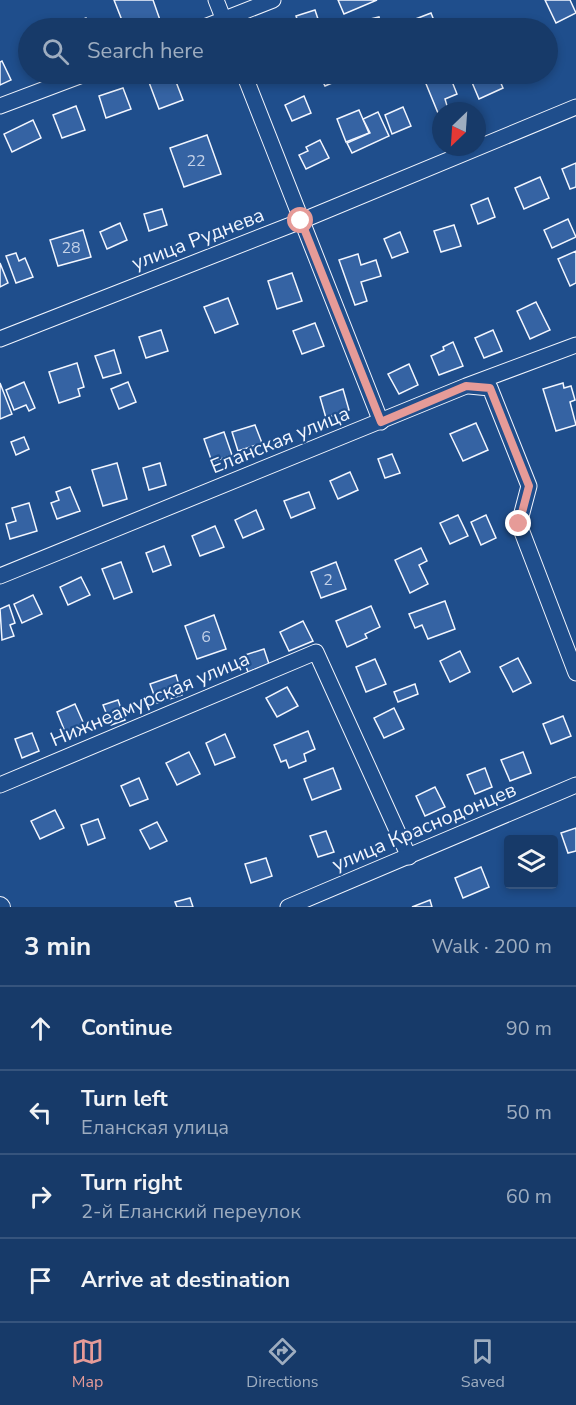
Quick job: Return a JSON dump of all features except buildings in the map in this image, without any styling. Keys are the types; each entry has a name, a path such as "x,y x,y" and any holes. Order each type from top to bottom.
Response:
{"street":[{"path":"216,0 223,18"},
{"path":"237,18 273,0"},
{"path":"0,106 58,84"},
{"path":"248,84 381,422"},
{"name":"улица Руднева","path":"0,339 301,221 576,107"},
{"name":"Еланская улица","path":"0,576 466,386 576,345"},
{"path":"466,386 490,388 529,486 519,524 576,673"},
{"name":"Нижнеамурская улица","path":"0,785 316,652 409,857"},
{"name":"улица Краснодонцев","path":"288,907 576,785"}],"route":[{"path":"301,221 381,422 466,386 490,388 529,486 519,524"}]}
